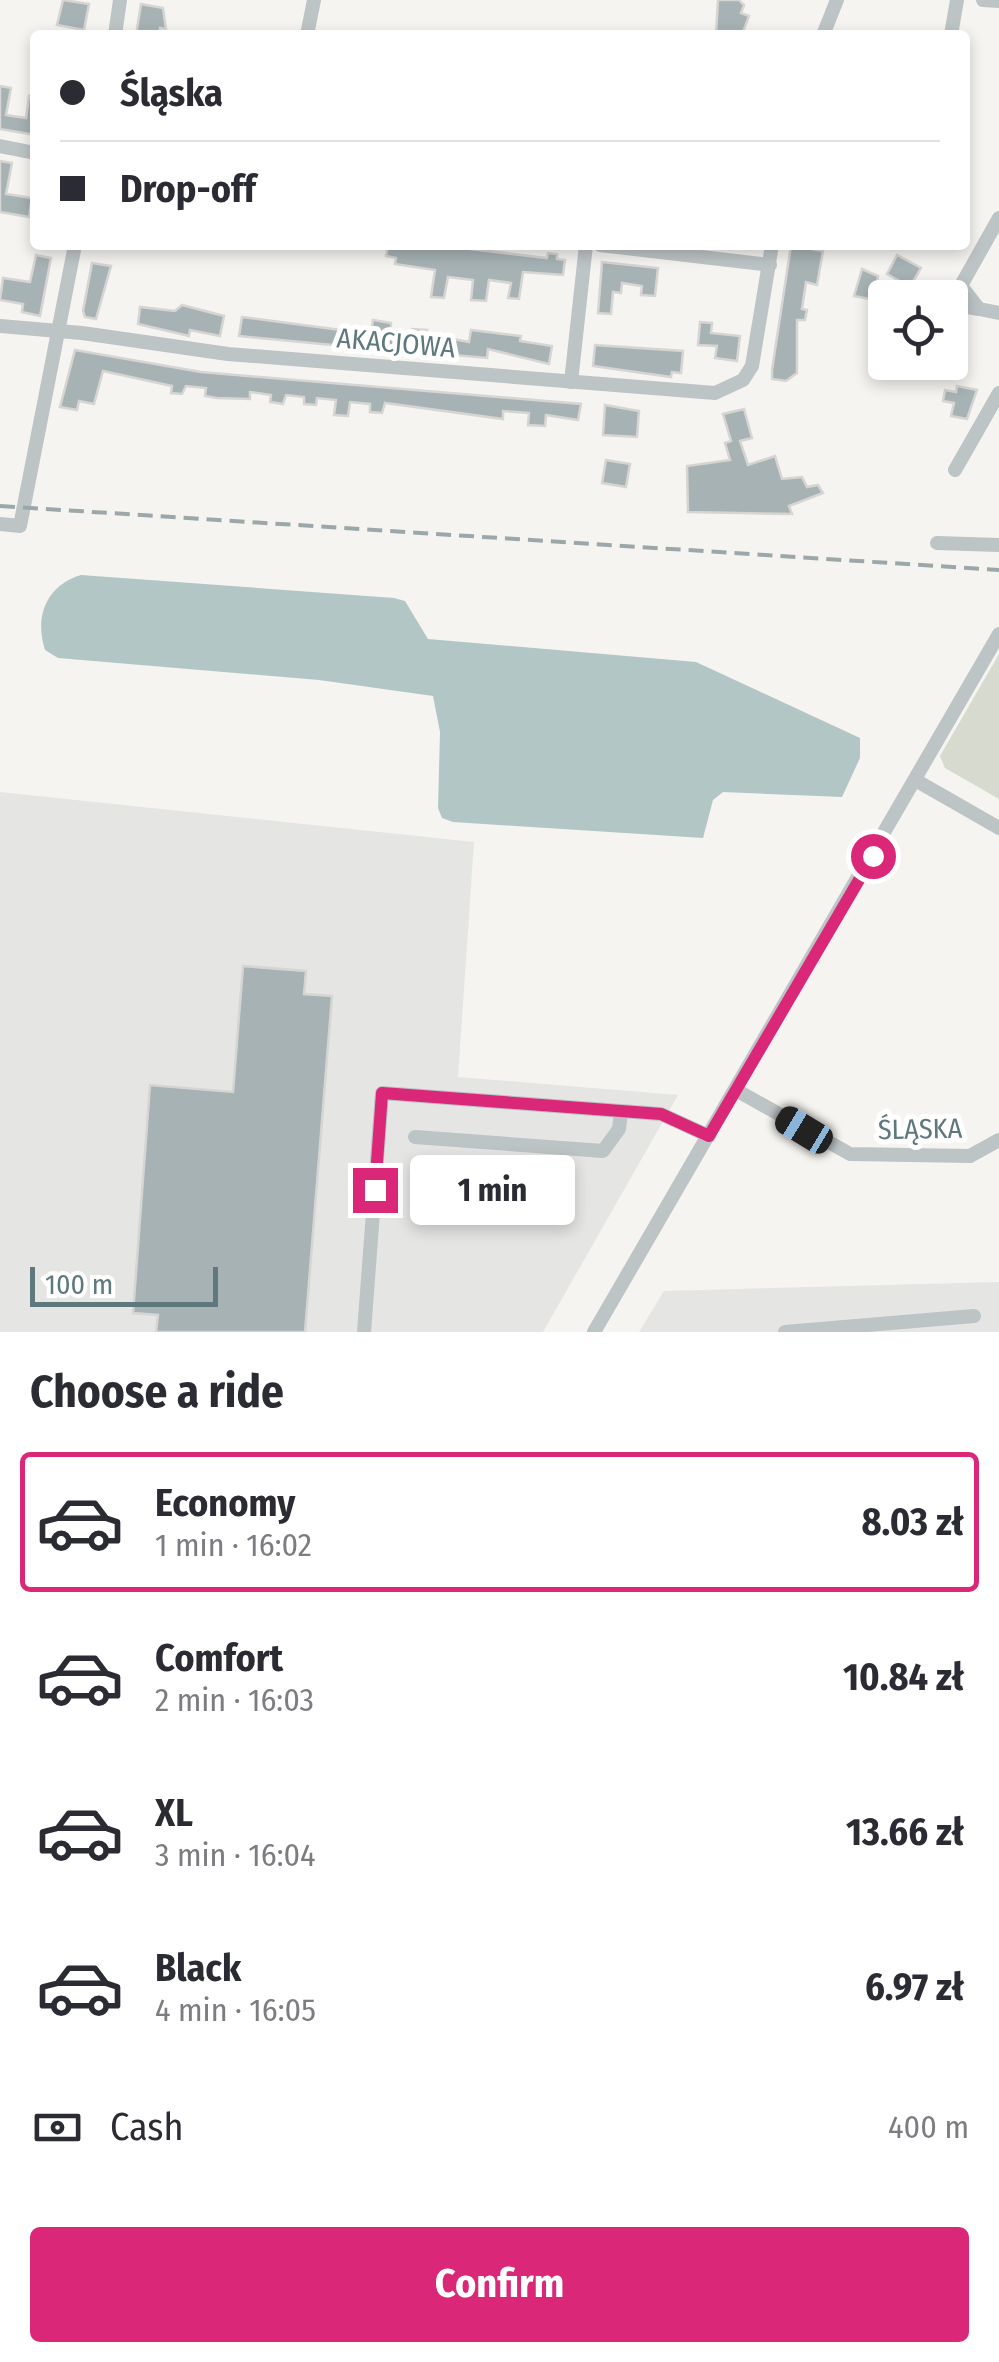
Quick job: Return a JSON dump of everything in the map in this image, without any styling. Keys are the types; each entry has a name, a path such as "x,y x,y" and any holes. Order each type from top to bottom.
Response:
{"street":[{"path":"116,30 120,0"},
{"path":"307,30 314,0"},
{"path":"824,30 837,0"},
{"path":"952,30 957,0"},
{"path":"983,0 999,1"},
{"path":"0,146 30,151"},
{"path":"964,280 999,218"},
{"path":"0,524 20,526 74,250"},
{"path":"571,382 585,250"},
{"path":"642,250 770,265 772,250"},
{"name":"AKACJOWA","path":"0,326 228,354 694,393 730,390 744,380 752,366 770,265"},
{"path":"968,295 979,310"},
{"path":"968,308 999,313"},
{"path":"955,470 999,393"},
{"path":"937,543 999,545"},
{"path":"594,1332 999,634"},
{"path":"917,781 999,828"},
{"name":"ŚLĄSKA","path":"736,1090 850,1154 970,1156 999,1140"},
{"path":"364,1332 382,1093 661,1114 709,1136"},
{"path":"415,1137 602,1151 618,1129 621,1112"},
{"path":"785,1332 974,1316"}],"shaded area":[{"path":"81,575 394,598 405,601 428,639 696,662 860,738 860,758 842,797 723,792 713,800 703,838 453,822 442,818 438,808 440,732 433,696 319,680 58,658 45,650 43,614 59,586"},
{"path":"999,654 999,799 945,768 940,756"},
{"path":"0,792 474,842 458,1077 678,1095 543,1332 0,1332"},
{"path":"999,1282 999,1332 639,1332 664,1291"}],"building":[{"path":"63,0 89,4 84,30 57,25"},
{"path":"718,0 739,0 744,5 741,13 749,16 744,30 716,30"},
{"path":"141,4 163,8 166,29 137,30"},
{"path":"0,86 11,88 6,115 26,118 30,96 30,134 0,129"},
{"path":"0,161 12,163 6,194 30,198 30,211 29,217 0,212"},
{"path":"387,250 479,250 547,258 548,253 557,254 557,259 565,260 563,275 523,272 519,299 508,298 511,283 489,280 486,301 471,300 473,280 448,277 444,298 431,297 435,270 395,264 396,258 386,256"},
{"path":"790,250 823,251 817,285 806,282 802,309 807,310 805,320 797,320 797,373 786,381 772,379"},
{"path":"36,255 51,258 40,316 22,312 23,304 0,300 3,278 30,282"},
{"path":"897,255 921,268 914,280 898,280 887,274"},
{"path":"602,262 658,268 655,296 641,295 642,286 622,283 621,293 613,292 611,314 598,313"},
{"path":"92,263 111,266 96,319 85,317 83,311"},
{"path":"862,269 878,276 878,280 868,280 868,299 854,296"},
{"path":"182,305 224,316 220,336 190,330 189,336 138,324 140,307 175,311"},
{"path":"242,317 371,334 373,320 391,323 391,331 412,334 412,329 427,330 426,334 469,342 471,330 521,336 520,341 552,346 549,364 488,349 487,358 322,344 239,336"},
{"path":"700,322 712,323 711,333 740,336 737,361 715,358 717,346 698,345"},
{"path":"595,345 683,351 681,373 672,372 671,377 593,366"},
{"path":"75,350 201,372 581,404 578,420 546,415 545,426 528,425 529,413 503,411 503,419 385,403 382,413 370,412 370,404 350,402 348,416 334,415 336,400 317,398 316,405 304,404 304,397 286,395 283,404 270,402 271,395 250,392 250,399 217,398 205,396 206,388 186,386 182,394 171,393 172,386 103,371 94,404 79,401 77,410 60,407"},
{"path":"957,386 977,390 967,419 951,416 954,403 943,401 945,390 956,392"},
{"path":"605,405 639,411 637,437 603,435"},
{"path":"744,409 752,438 740,441 748,465 775,456 782,479 802,477 807,487 818,485 823,493 789,506 792,514 688,512 687,466 730,460 725,443 731,441 723,414"},
{"path":"606,460 630,464 626,487 602,483"},
{"path":"243,966 306,971 304,994 332,996 305,1332 156,1332 158,1315 133,1313 150,1085 233,1092"}],"railway":[{"path":"0,506 999,570"}],"route":[{"path":"375,1190 382,1093 661,1114 709,1136 873,856"}]}
